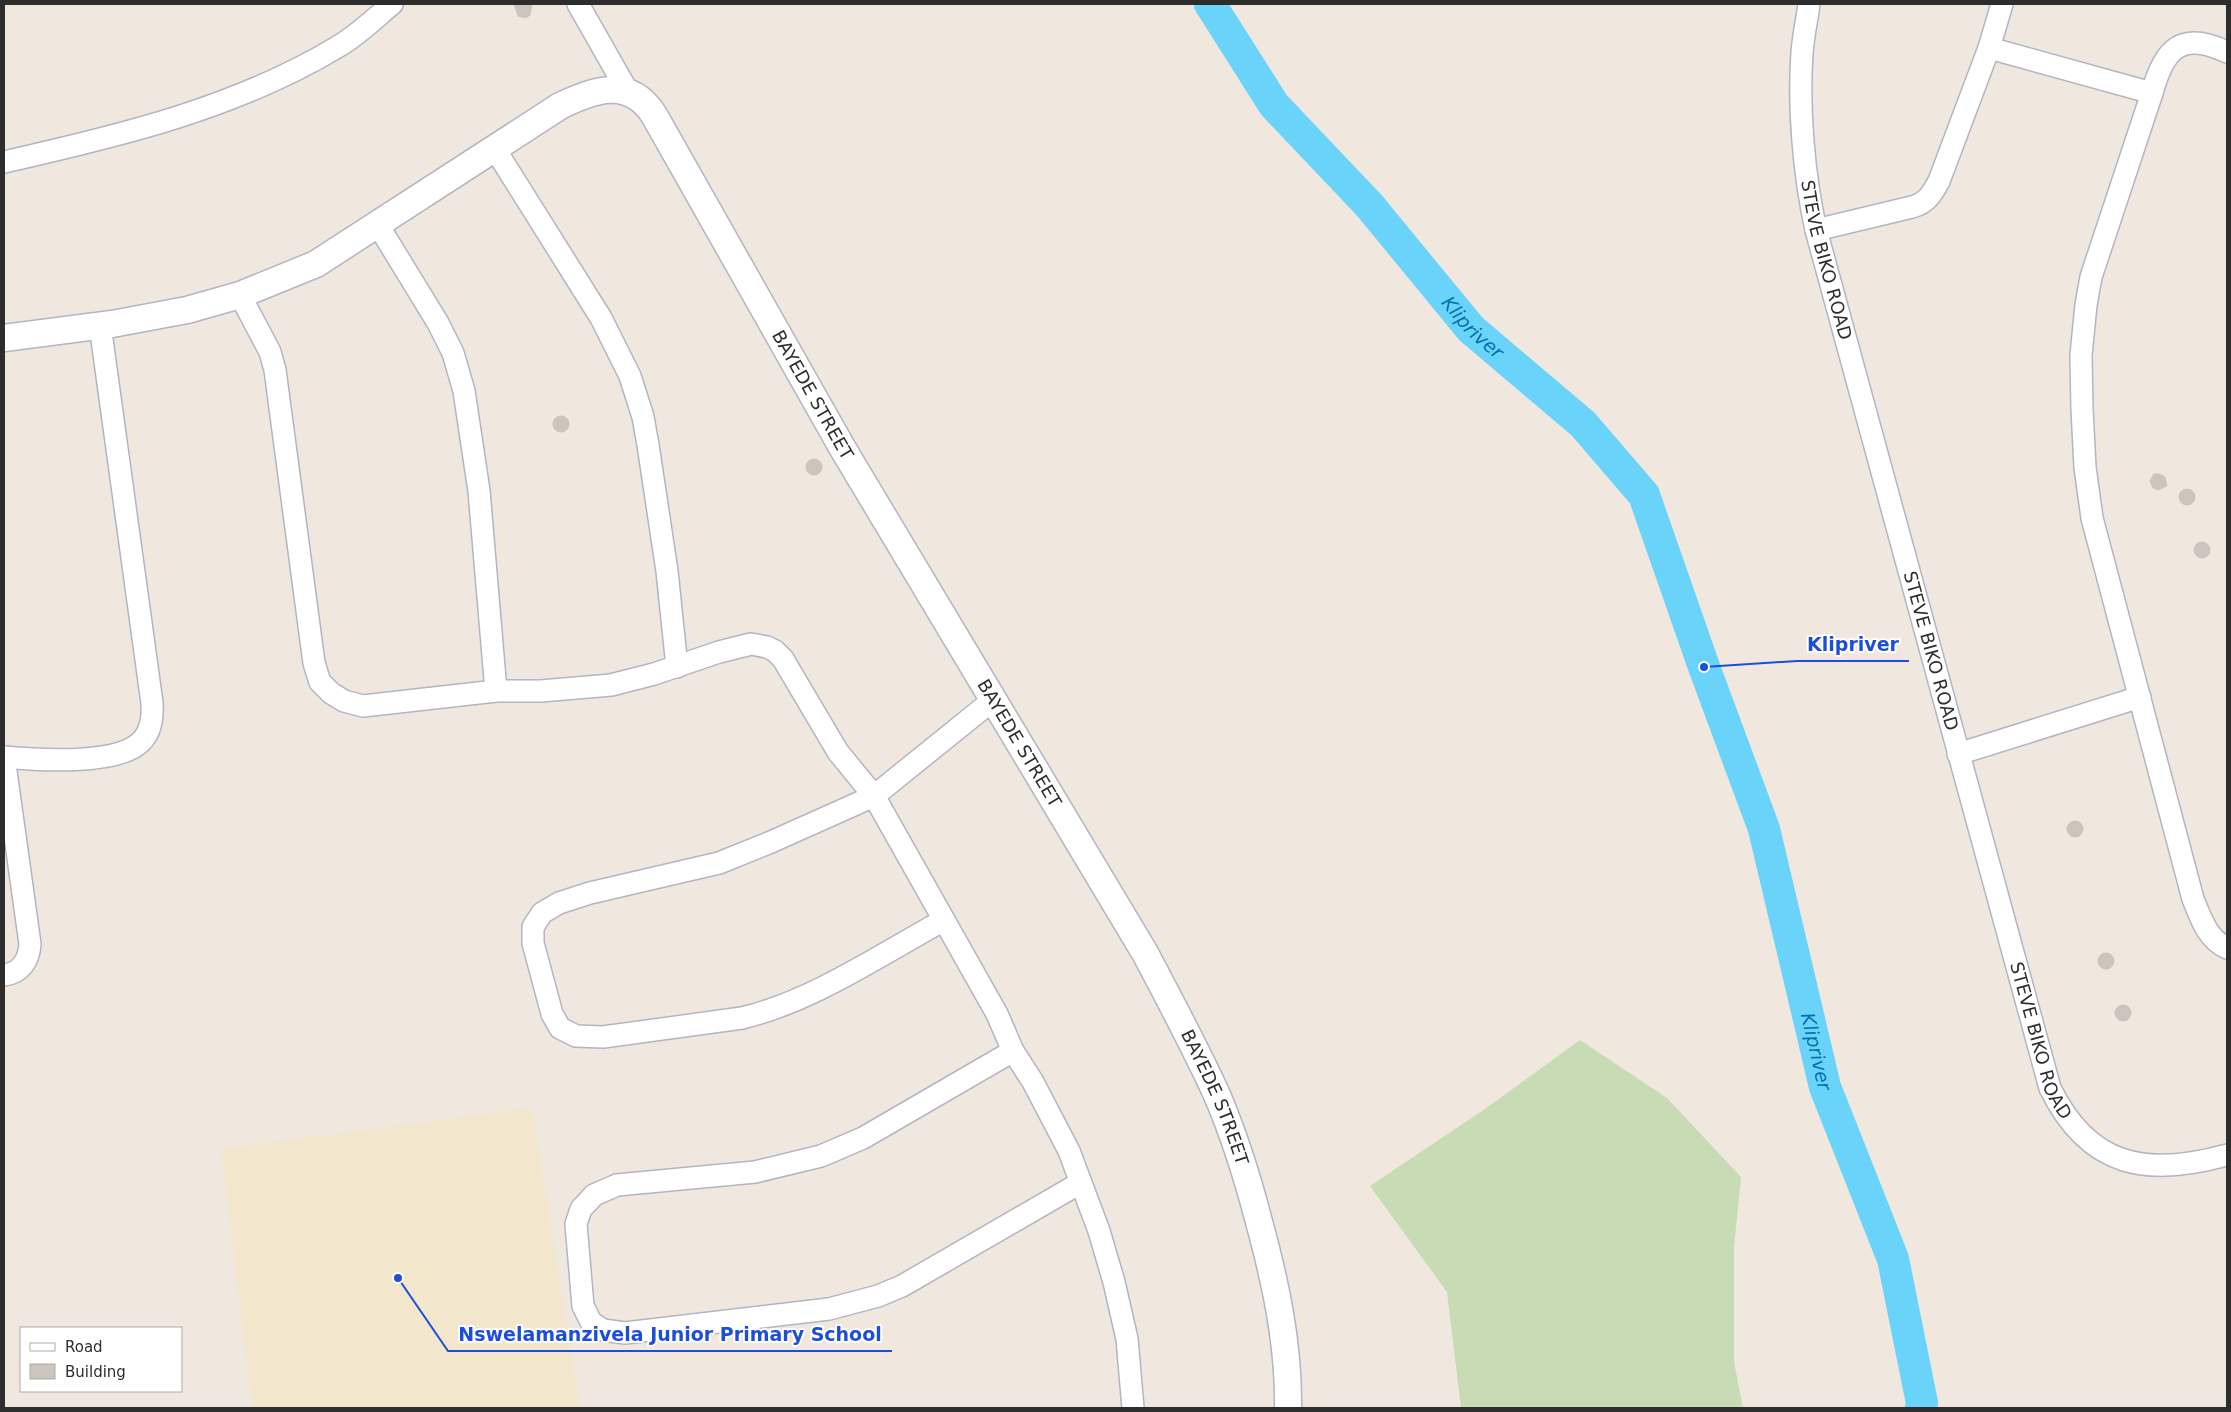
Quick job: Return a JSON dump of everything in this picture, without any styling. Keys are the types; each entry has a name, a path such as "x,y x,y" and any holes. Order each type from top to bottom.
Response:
{"street":[{"path":"4,162 66,148 237,97 303,66 341,45 392,4"},
{"path":"578,4 628,92"},
{"name":"STEVE BIKO ROAD","path":"1809,4 1802,53 1803,113 1807,177 1816,230 2050,1088 2069,1122 2094,1145 2120,1159 2134,1163 2175,1165 2227,1155"},
{"path":"1816,230 1921,205 1928,200 1939,181 1989,48 2002,4"},
{"path":"2227,52 2210,44 2194,42 2178,46 2168,55 2157,75 2091,277 2082,328 2081,355 2085,468 2092,518 2193,900 2211,937 2227,948"},
{"path":"1989,48 2152,93"},
{"path":"4,338 100,326 187,310 240,295 316,264 495,150 560,106 585,94 604,90 628,92"},
{"name":"BAYEDE STREET","path":"628,92 642,101 654,115 843,449 1145,953 1217,1095 1245,1169 1272,1269 1285,1344 1288,1408"},
{"path":"495,150 601,318 630,376 643,417 648,445 667,572 677,667"},
{"path":"378,225 438,323 452,353 464,391 479,491 496,691"},
{"path":"240,295 270,352 276,370 314,663 320,682 338,697 363,706 496,691 540,691 611,685 751,644 759,644 776,651 790,669 806,700 838,752 874,796 997,1014 1013,1051 1033,1082 1069,1151 1099,1231 1114,1282 1127,1339 1133,1408"},
{"path":"4,975 15,972 27,961 30,944 4,757 73,760 111,755 136,746 151,728 153,716 100,326"},
{"path":"944,920 812,993 756,1015 603,1037 576,1036 560,1028 552,1014 533,942 533,927 542,913 559,903 719,863 874,796 988,693"},
{"path":"1958,754 2140,696"},
{"path":"1013,1051 863,1138 821,1156 754,1172 617,1185 594,1195 581,1209 576,1224 583,1306 591,1322 603,1330 625,1333 830,1309 854,1303 902,1286 1080,1183"}],"shaded area":[{"path":"532,1108 580,1408 252,1408 221,1149"}],"green space":[{"path":"1580,1040 1667,1098 1741,1177 1734,1247 1734,1362 1743,1408 1461,1408 1447,1292 1370,1186 1485,1109"}],"building":[{"path":"514,4 532,4 530,15 526,18 518,16"},
{"path":"561,416 567,418 569,424 567,430 561,432 555,430 553,424 555,418"},
{"path":"814,459 820,461 822,467 820,473 814,475 808,473 806,467 808,461"},
{"path":"2154,474 2165,477 2167,486 2158,490 2153,488 2150,481"},
{"path":"2187,489 2193,491 2195,497 2193,503 2187,505 2181,503 2179,497 2181,491"},
{"path":"2202,542 2208,544 2210,550 2208,556 2202,558 2196,556 2194,550 2196,544"},
{"path":"2075,821 2081,823 2083,829 2081,835 2075,837 2069,835 2067,829 2069,823"},
{"path":"2106,953 2112,955 2114,961 2112,967 2106,969 2100,967 2098,961 2100,955"},
{"path":"2123,1005 2129,1007 2131,1013 2129,1019 2123,1021 2117,1019 2115,1013 2117,1007"}],"waterway":[{"name":"Klipriver","path":"1210,4 1274,105 1369,205 1471,329 1583,424 1644,495 1704,667 1764,829 1825,1087 1893,1259 1922,1403 1921,1408"}],"place":[{"name":"Klipriver","path":"1704,667"},
{"name":"Nswelamanzivela Junior Primary School","path":"398,1278"}]}
